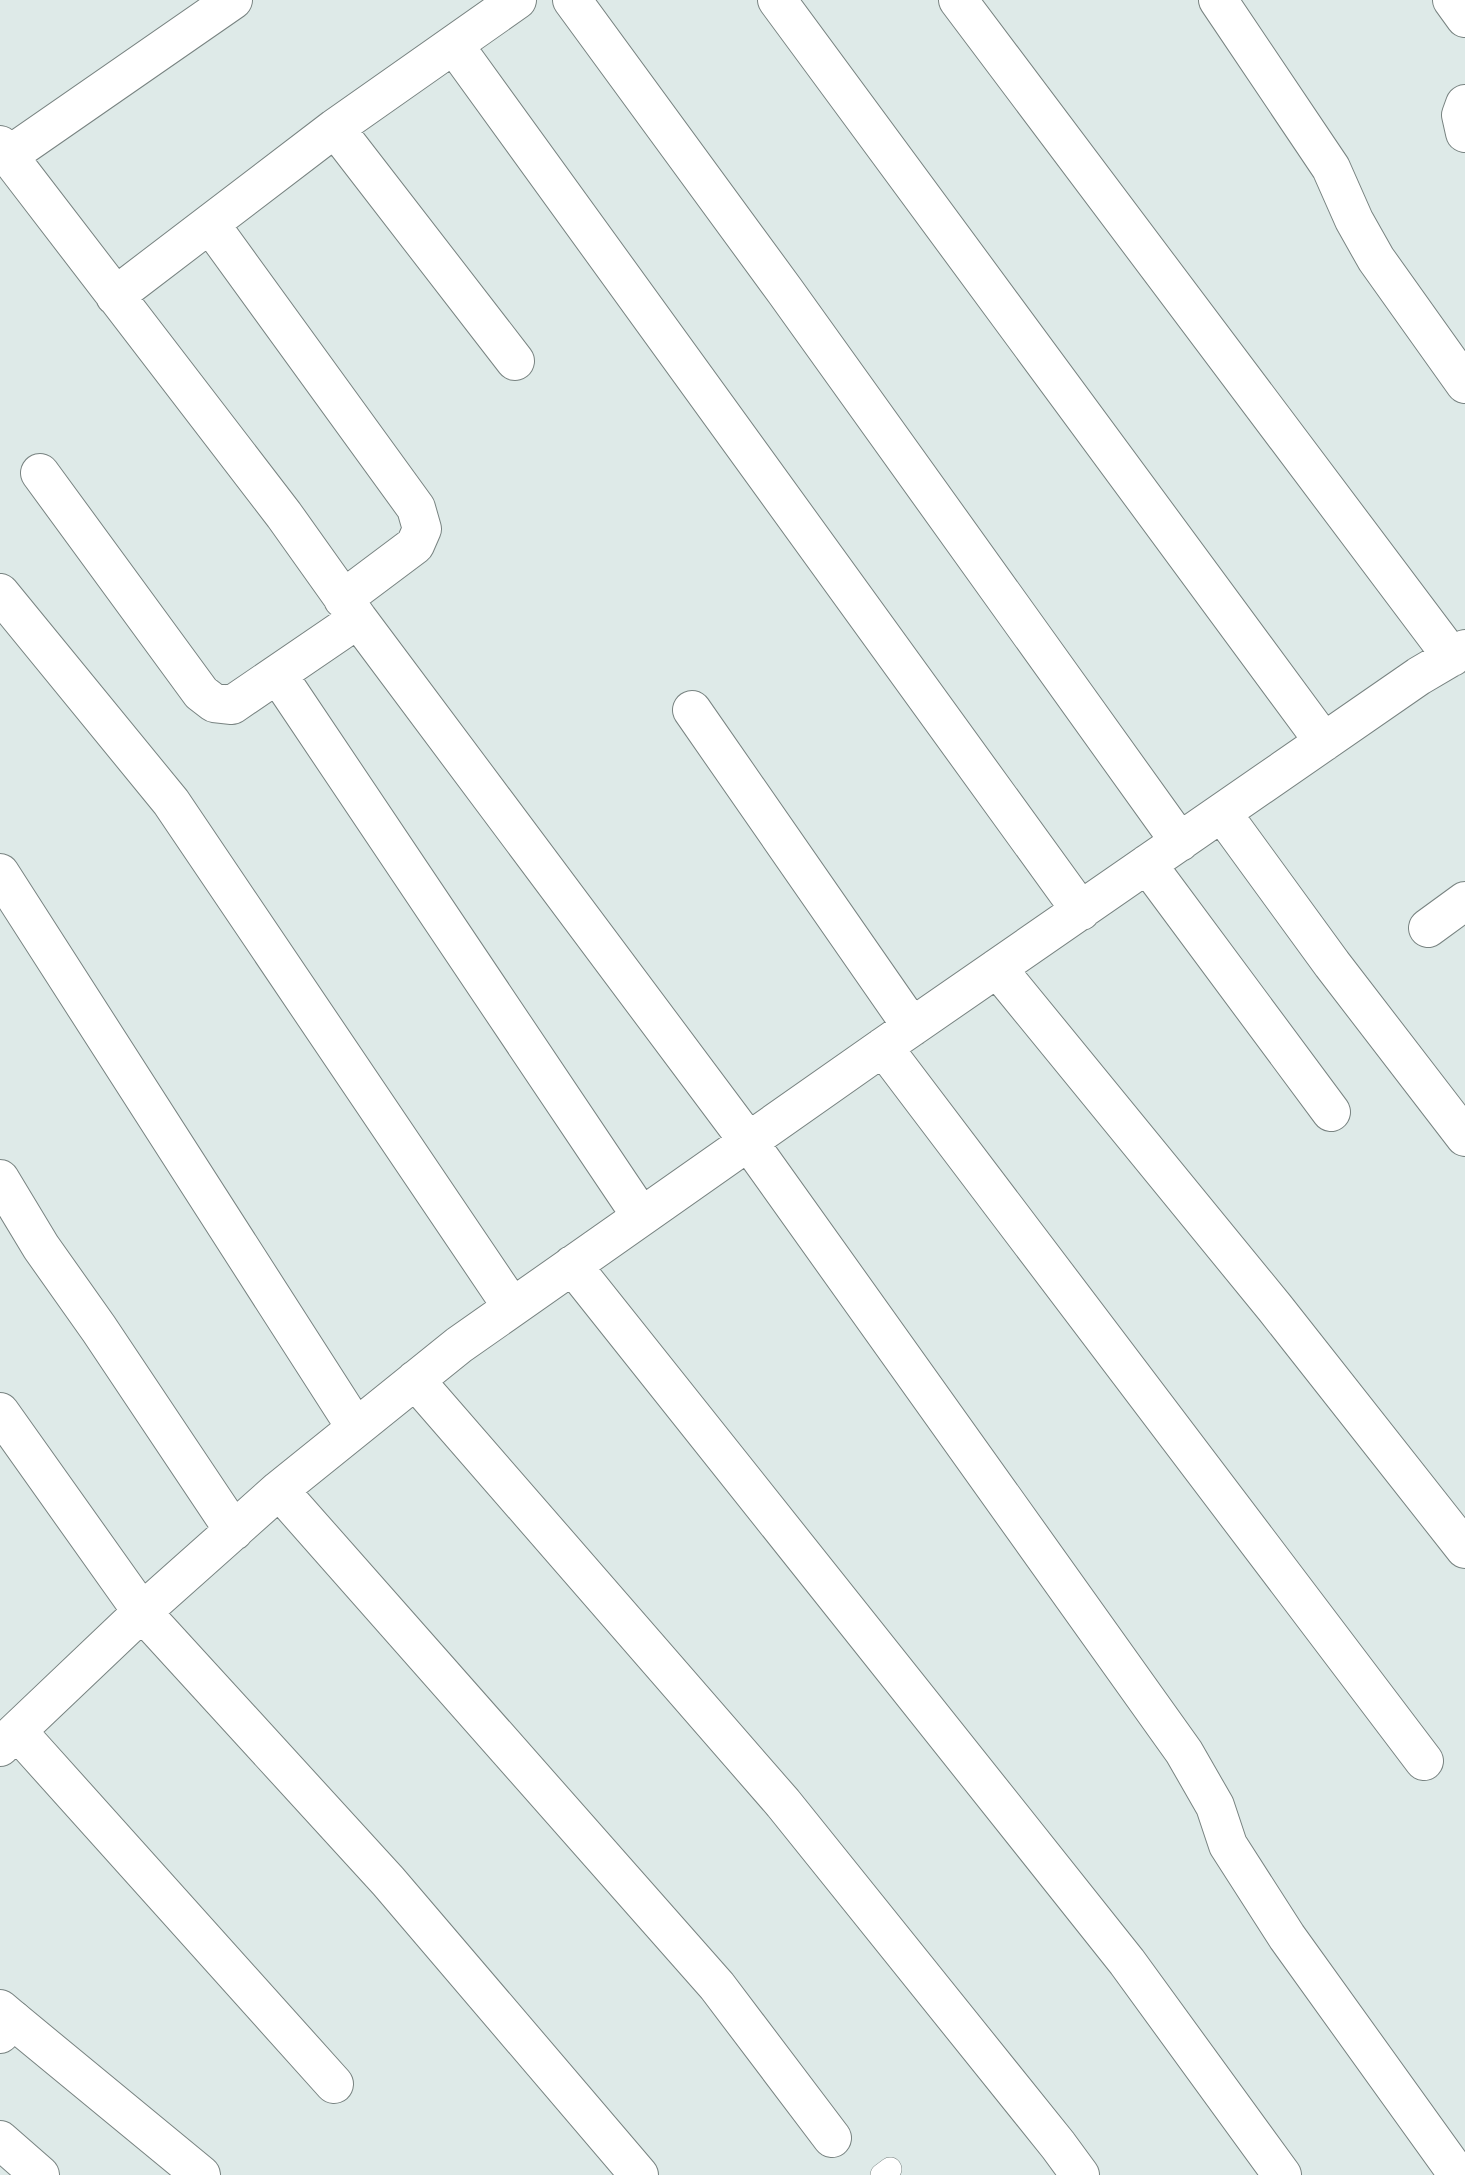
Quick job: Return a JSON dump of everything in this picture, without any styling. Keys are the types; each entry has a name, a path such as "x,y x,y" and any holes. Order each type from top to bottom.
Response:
{"main road":[{"path":"233,0 4,150 284,515 350,609 748,1141 1184,1752 1215,1806 1228,1845 1287,1937 1458,2175"},
{"path":"116,296 335,128 516,0"},
{"path":"572,0 785,290 1180,842"},
{"path":"777,0 1324,742"},
{"path":"334,2084 9,1739 142,1612 279,1490 459,1345 1147,864 1419,676 1458,653 958,0"},
{"path":"1218,0 1331,167 1354,220 1376,259 1465,384"},
{"path":"1452,0 1465,18"},
{"path":"454,45 1081,911"},
{"path":"1465,104 1461,115 1465,133"},
{"path":"335,128 515,361"},
{"path":"40,472 201,693 214,703 232,705 278,675 415,545 422,529 416,508 210,224"},
{"path":"0,593 170,802 512,1307"},
{"path":"278,675 641,1216"},
{"path":"692,710 898,1037 1424,1761"},
{"path":"1222,813 1332,964 1465,1137"},
{"path":"1147,864 1331,1112"},
{"path":"0,873 356,1428"},
{"path":"1428,928 1465,901"},
{"path":"997,968 1267,1297 1465,1549"},
{"path":"0,1179 41,1247 234,1531"},
{"path":"572,1265 1118,1951 1282,2175"},
{"path":"415,1380 783,1803 1058,2144 1080,2175"},
{"path":"0,1412 142,1612 388,1881 639,2175"},
{"path":"279,1490 717,1986 832,2138"},
{"path":"4,2021 201,2175"},
{"path":"0,2140 40,2175"}]}
